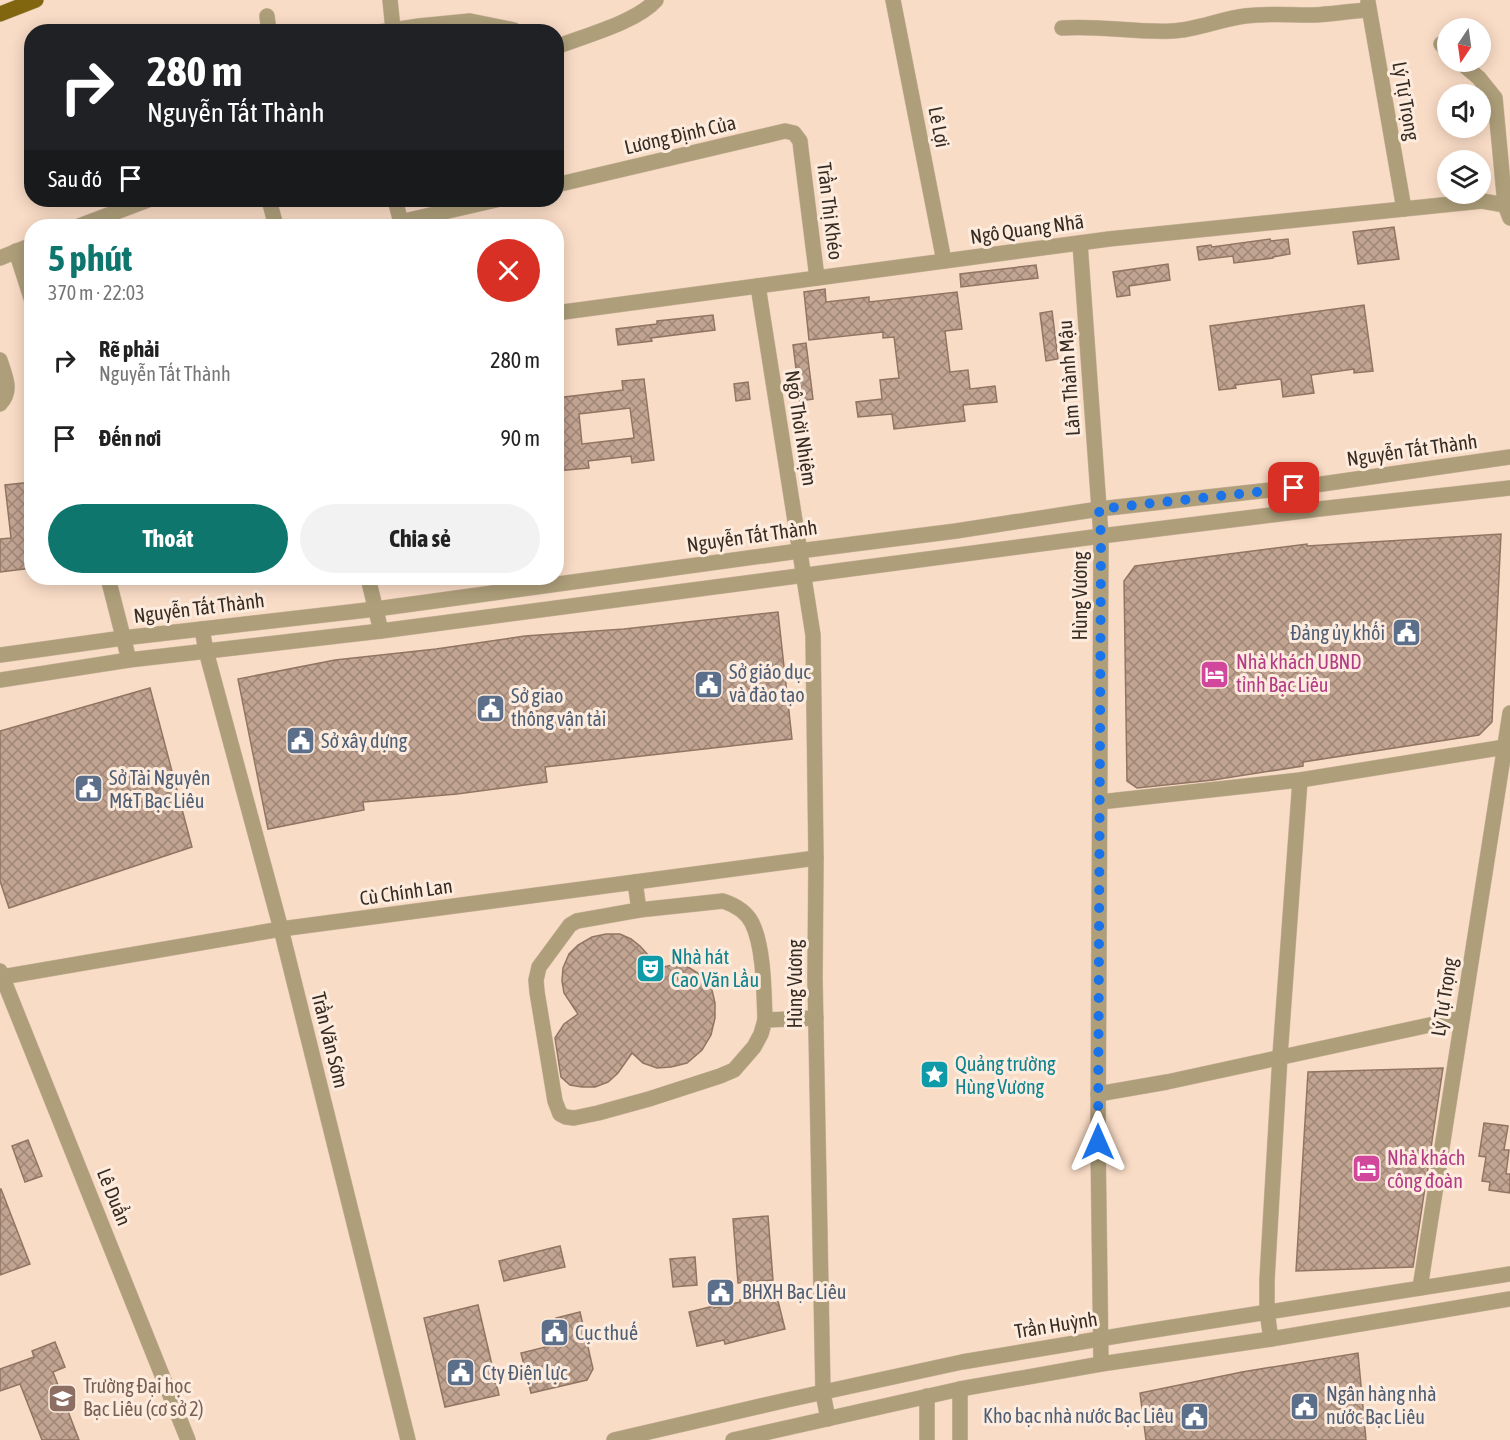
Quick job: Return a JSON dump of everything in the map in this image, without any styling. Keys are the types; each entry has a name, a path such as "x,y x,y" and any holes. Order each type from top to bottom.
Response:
{"main road":[{"path":"0,14 36,0"}],"street":[{"path":"387,24 390,0"},
{"path":"564,44 621,23 650,7 656,0"},
{"name":"Lê Lợi","path":"894,0 944,261"},
{"path":"1062,28 1176,31 1245,16 1317,15 1369,5"},
{"name":"Lý Tự Trọng","path":"1369,5 1404,209"},
{"path":"442,24 470,21 485,24"},
{"path":"1472,72 1495,98 1507,211"},
{"name":"Lương Định Của","path":"564,183 785,131 794,133 800,141 801,150"},
{"name":"Trần Thị Khéo","path":"801,150 818,278"},
{"name":"Ngô Quang Nhã","path":"564,312 1080,243 1482,201 1507,211"},
{"path":"98,219 129,207"},
{"path":"421,219 468,207"},
{"name":"Lâm Thành Mậu","path":"1080,243 1101,536"},
{"path":"0,258 24,248"},
{"path":"16,251 24,276"},
{"name":"Ngô Thời Nhiệm","path":"758,286 803,577"},
{"path":"0,360 8,390 3,403 0,404"},
{"name":"Nguyễn Tất Thành","path":"564,583 956,531 1099,509 1315,485 1510,458"},
{"path":"1315,485 1319,509"},
{"path":"0,680 129,660 381,631 1101,536 1510,488"},
{"path":"956,531 959,556"},
{"name":"Hùng Vương","path":"1101,536 1098,1094 1101,1364"},
{"name":"Hùng Vương","path":"803,577 813,635 816,1018 823,1393 828,1419"},
{"path":"597,578 600,603"},
{"path":"110,585 129,660"},
{"path":"370,585 381,631"},
{"name":"Nguyễn Tất Thành","path":"0,655 123,638 376,609 547,585"},
{"name":"Trần Văn Sớm","path":"202,629 281,929 408,1440"},
{"name":"Lý Tự Trọng","path":"1420,1288 1507,749 1510,713"},
{"path":"1100,802 1300,780 1507,749"},
{"path":"1271,1339 1267,1312 1268,1268 1280,1056 1300,780"},
{"name":"Cù Chính Lan","path":"1,974 281,929 816,858"},
{"path":"635,882 639,910"},
{"path":"723,901 741,910 751,921 757,935 764,979 765,1020 759,1040 734,1070 649,1099 598,1113 566,1118 560,1114 555,1101 537,992 536,980 539,967 570,925 577,921 639,910 723,901"},
{"name":"Lê Duẩn","path":"1,974 188,1440"},
{"path":"765,1020 816,1018"},
{"path":"1098,1094 1167,1082 1462,1018"},
{"name":"Trần Huỳnh","path":"614,1440 962,1362 1510,1274"},
{"path":"733,1440 960,1389 1101,1364 1271,1339 1510,1299"},
{"path":"960,1389 960,1440"},
{"path":"927,1396 927,1440"}],"building":[{"path":"1394,227 1399,259 1358,264 1353,232"},
{"path":"1270,239 1271,241 1288,239 1290,254 1234,263 1233,256 1199,260 1197,247"},
{"path":"1168,264 1170,280 1129,286 1130,295 1117,297 1113,272"},
{"path":"1036,265 1038,278 961,287 960,274"},
{"path":"825,289 826,302 869,297 869,302 957,292 962,329 945,331 950,372 968,370 970,389 995,386 997,402 963,405 965,421 894,429 892,414 858,417 856,402 882,399 880,380 899,378 894,337 883,338 883,332 809,340 804,292"},
{"path":"1364,305 1373,371 1354,373 1354,369 1311,375 1314,393 1283,397 1281,379 1235,385 1236,388 1219,390 1210,326"},
{"path":"1052,311 1058,359 1046,361 1040,313"},
{"path":"713,315 715,330 651,338 652,341 618,345 616,329 657,324 657,321"},
{"path":"806,343 813,399 800,401 793,345"},
{"path":"644,379 654,460 632,463 631,456 588,461 589,468 564,470 564,397 623,390 622,381","holes":["630,408 634,438 582,444 579,414"]},
{"path":"748,382 750,399 736,401 734,384"},
{"path":"24,483 24,569 0,572 0,539 11,538 5,485"},
{"path":"1501,534 1492,722 1479,735 1303,762 1303,766 1213,780 1137,788 1127,781 1124,581 1135,566 1307,544 1307,546"},
{"path":"778,612 792,739 545,767 547,782 457,794 363,802 364,810 268,829 238,679 335,660 525,636 624,629"},
{"name":"Sở Tài Nguyên M&T Bạc Liêu","path":"150,688 192,847 9,908 0,881 0,731"},
{"name":"Nhà hát Cao Văn Lầu","path":"620,934 631,939 648,955 654,969 677,964 688,967 701,975 712,990 715,1003 715,1018 711,1035 702,1050 687,1063 657,1068 643,1063 632,1053 618,1073 608,1082 595,1087 570,1085 561,1077 555,1038 564,1024 578,1014 564,993 563,968 569,954 578,945 592,937"},
{"name":"Nhà khách công đoàn","path":"1443,1068 1413,1267 1296,1271 1308,1072"},
{"path":"1484,1123 1508,1126 1504,1150 1509,1150 1506,1174 1510,1174 1510,1193 1489,1190 1490,1182 1482,1181 1486,1157 1479,1156"},
{"path":"28,1140 42,1176 25,1182 12,1146"},
{"path":"0,1189 30,1264 0,1275"},
{"path":"768,1216 773,1280 738,1283 733,1219"},
{"path":"560,1246 565,1267 504,1281 499,1261"},
{"path":"695,1257 697,1285 673,1287 670,1259"},
{"path":"776,1293 785,1329 725,1344 724,1340 697,1346 689,1312"},
{"path":"478,1305 499,1395 445,1407 424,1318"},
{"path":"580,1312 593,1369 587,1380 531,1393 521,1353 562,1343 556,1318"},
{"path":"55,1342 65,1367 53,1372 79,1440 42,1440 20,1384 0,1391 0,1369 34,1357 32,1351"},
{"name":"Ngân hàng nhà nước Bạc Liêu","path":"1358,1353 1366,1440 1146,1440 1140,1393 1242,1372"}],"place":[{"name":"Đảng ủy khối","path":"1406,633"},
{"name":"Nhà khách UBND tỉnh Bạc Liêu","path":"1215,674"},
{"name":"Sở giáo dục và đào tạo","path":"708,684"},
{"name":"Sở giao thông vận tải","path":"490,708"},
{"name":"Sở xây dựng","path":"300,741"},
{"name":"Sở Tài Nguyên M&T Bạc Liêu","path":"88,789"},
{"name":"Nhà hát Cao Văn Lầu","path":"650,968"},
{"name":"Quảng trường Hùng Vương","path":"934,1075"},
{"name":"Nhà khách công đoàn","path":"1366,1169"},
{"name":"BHXH Bạc Liêu","path":"721,1292"},
{"name":"Cục thuế","path":"554,1333"},
{"name":"Cty Điện lực","path":"461,1373"},
{"name":"Trường Đại học Bạc Liêu (cơ sở 2)","path":"62,1398"},
{"name":"Ngân hàng nhà nước Bạc Liêu","path":"1305,1406"},
{"name":"Kho bạc nhà nước Bạc Liêu","path":"1195,1416"}],"route":[{"path":"1098,1142 1101,536 1099,509 1294,488"}]}
